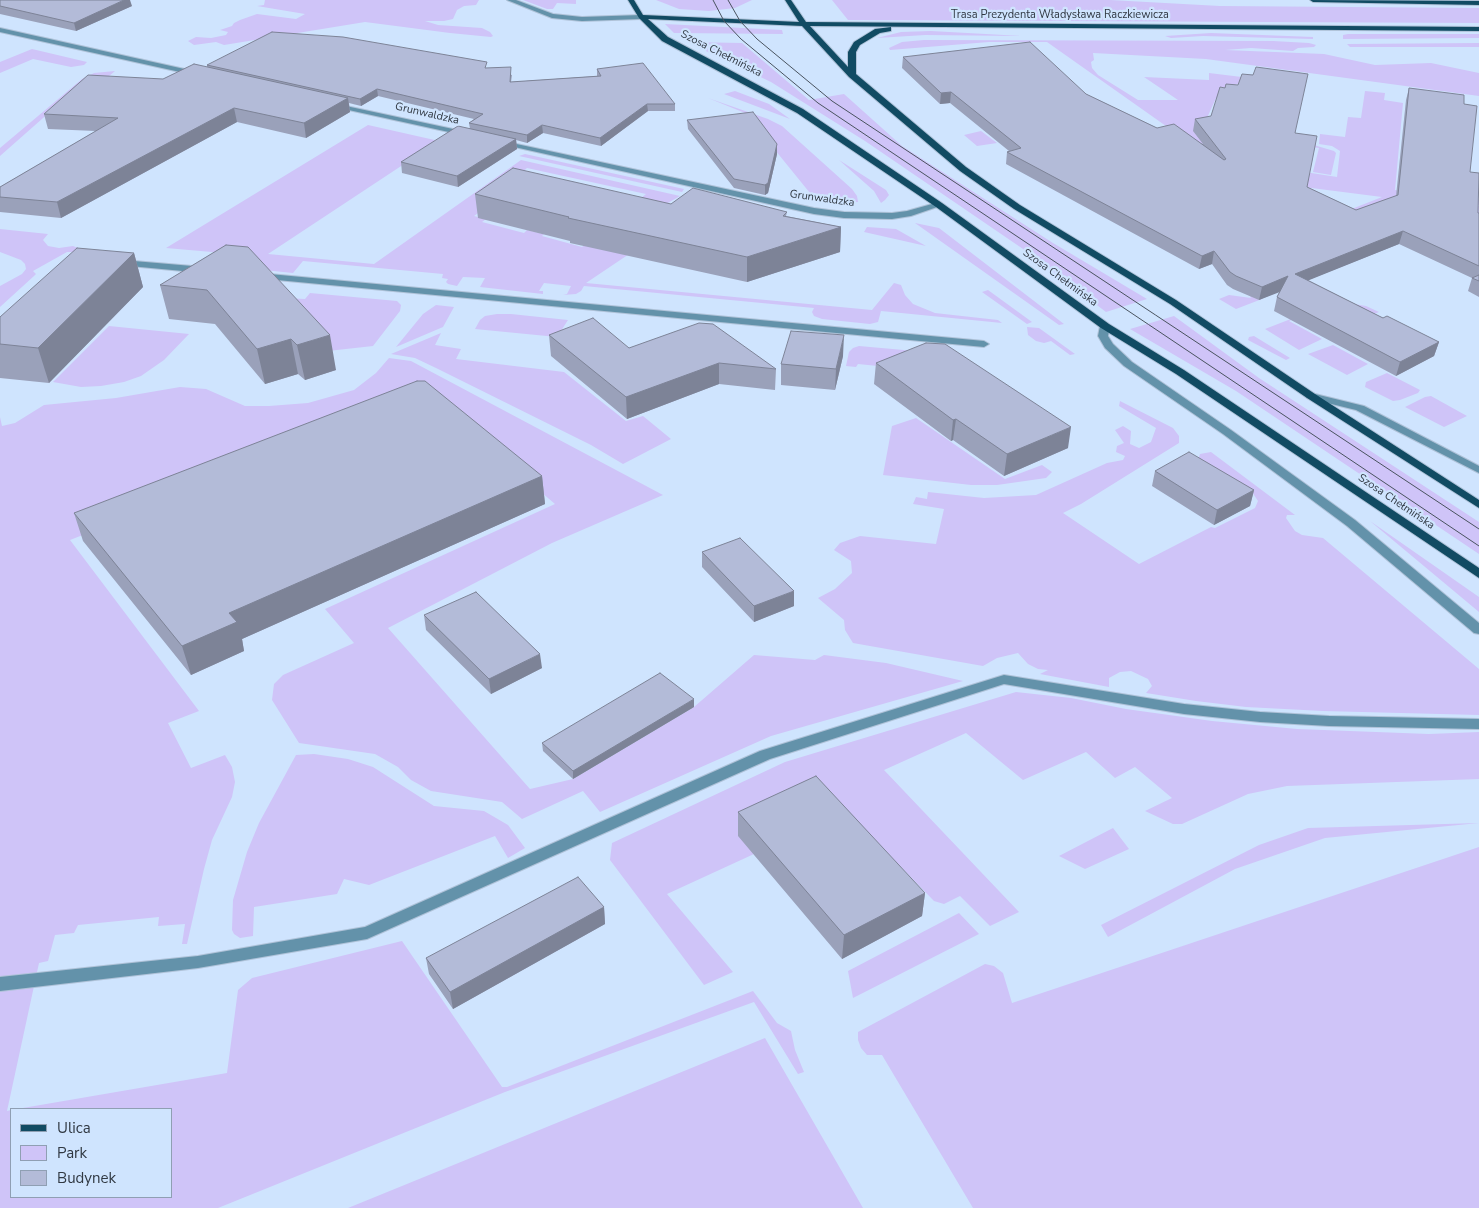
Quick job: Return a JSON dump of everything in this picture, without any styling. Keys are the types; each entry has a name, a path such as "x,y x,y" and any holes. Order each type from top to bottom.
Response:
{"main road":[{"name":"Szosa Chełmińska","path":"632,0 641,17 666,39 754,84 800,111 939,205 1104,326 1180,372 1479,574"},
{"path":"788,0 804,24 852,75 963,169 1017,206 1173,302 1311,396 1479,505"},
{"path":"1314,0 1479,4"},
{"name":"Trasa Prezydenta Władysława Raczkiewicza","path":"641,17 804,24 1479,29"},
{"path":"852,75 852,52 860,41 878,31 903,25"}],"street":[{"path":"510,0 552,16 582,19 641,17"},
{"path":"0,30 206,76"},
{"name":"Grunwaldzka","path":"323,102 477,136"},
{"name":"Grunwaldzka","path":"494,140 814,210 844,214 892,216 908,214 939,205"},
{"path":"114,262 212,271"},
{"path":"251,275 984,344"},
{"path":"1104,326 1103,336 1108,346 1128,364 1227,432 1351,523 1479,630"},
{"path":"1311,396 1360,408 1479,470"},
{"path":"0,984 198,962 367,933 765,755 1004,679 1184,709 1260,717 1329,721 1479,724"}],"green space":[{"path":"265,0 479,0 476,5 464,6 457,10 453,19 425,21 438,25 482,28 493,36 450,33 365,22 224,45 216,42 194,45 188,41 196,37 211,38 226,35 228,32 220,30 257,14 296,19 305,14 257,6 264,5"},
{"path":"523,0 576,0 576,4 557,3 553,9 547,9"},
{"path":"656,0 752,0 735,8 709,11 679,9"},
{"path":"832,0 1110,0 1220,6 1479,8 1479,23 848,20"},
{"path":"665,24 782,30 783,34 674,33"},
{"path":"931,31 1022,36 925,35 877,38 901,32"},
{"path":"1211,33 1313,37 1313,39 1203,36 1171,38 1165,36"},
{"path":"1479,34 1479,38 1343,39 1343,35"},
{"path":"924,40 1273,41 1309,43 1316,45 1314,47 1298,48 1293,51 1251,48 1225,50 1324,54 1375,65 1431,63 1479,73 1479,96 1206,59 1093,53 1094,60 1091,62 1092,68 1098,75 1138,100 1178,100 1144,77 1209,80 1209,73 1250,78 1248,85 1236,84 1233,95 1216,98 1207,118 1292,170 1337,177 1340,151 1332,146 1319,144 1320,134 1345,137 1348,117 1361,118 1365,91 1385,93 1384,100 1403,103 1395,190 1477,202 1479,199 1479,205 1470,205 1479,206 1479,218 1351,215 1344,212 1382,197 1241,179 1047,42 989,42 890,50 889,48 902,42"},
{"path":"687,42 742,43 809,100 844,94 902,146 1053,243 1147,299 1106,312 1026,251 865,141 771,82"},
{"path":"1479,43 1479,47 1350,47 1347,44"},
{"path":"32,49 87,62 84,65 71,67 33,59 0,73 0,62"},
{"path":"115,71 102,82 85,81 0,156 0,148 82,79 94,73"},
{"path":"735,91 769,104 790,119 724,94"},
{"path":"708,98 768,119 782,126 852,189 857,196 858,202 830,202 814,198 745,113"},
{"path":"368,125 439,141 268,254 374,264 521,160 680,196 666,204 636,202 646,194 527,168 519,175 529,177 474,216 486,219 482,222 524,233 527,230 544,234 542,236 582,247 586,244 650,240 586,283 872,310 894,283 901,285 905,295 913,304 935,313 998,320 1002,323 881,311 878,322 870,324 822,319 814,316 812,312 814,308 584,286 576,294 563,295 567,294 571,286 544,283 539,291 543,291 543,294 480,287 485,278 463,277 457,286 448,284 446,282 448,279 442,278 443,274 303,261 293,273 225,266 235,254 166,248"},
{"path":"981,131 997,143 977,146 964,135"},
{"path":"1307,143 1336,153 1331,175 1313,172 1319,148 1306,146"},
{"path":"525,154 684,189 682,192 519,156"},
{"path":"839,160 886,190 889,195 881,203 874,191"},
{"path":"915,223 939,228 1064,324 1059,325"},
{"path":"867,227 896,229 926,246 864,232"},
{"path":"0,229 48,234 43,240 48,246 59,248 73,246 78,248 78,252 67,252 33,271 36,274 0,307 0,286 22,274 26,269 25,264 21,260 0,252"},
{"path":"988,290 1032,322 1027,324 982,292"},
{"path":"310,293 397,301 401,305 400,311 373,346 328,351 284,298 305,299"},
{"path":"1229,295 1251,298 1250,296 1254,295 1262,299 1236,309 1219,299"},
{"path":"1342,302 1366,306 1379,312 1360,320 1331,305 1289,321 1322,339 1299,350 1265,329 1332,303"},
{"path":"436,305 454,307 443,327 396,347 423,314"},
{"path":"497,314 568,320 557,337 475,329 480,320 485,316"},
{"path":"1174,316 1259,378 1479,522 1479,554 1236,391 1130,329"},
{"path":"109,326 189,334 164,360 141,376 124,382 81,387 53,382"},
{"path":"1027,327 1039,328 1075,354 1070,355 1051,341 1044,343 1036,341 1028,335"},
{"path":"441,333 435,345 461,349 456,359 564,372 626,421 643,416 671,439 623,464 591,445 415,358 391,354"},
{"path":"1254,336 1290,358 1286,360 1248,340 1249,337"},
{"path":"1333,345 1368,364 1347,375 1308,354"},
{"path":"859,346 926,352 878,366 858,364 856,367 846,366 849,352"},
{"path":"389,358 411,361 663,495 552,543 388,628 530,789 573,779 694,707 754,655 815,660 824,655 886,663 963,681 771,736 600,812 583,791 522,819 502,802 431,791 411,780 398,767 375,754 299,743 272,700 274,684 283,675 354,643 325,609 555,504 432,399 70,540 199,711 168,723 191,768 225,755 232,767 235,782 232,797 212,840 187,944 182,944 185,924 158,926 159,917 78,925 74,933 55,935 48,961 39,963 7,1111 10,1110 10,1198 172,1198 172,1108 23,1108 227,1073 238,990 252,978 402,941 502,1087 507,1087 753,991 777,1023 791,1031 795,1050 804,1072 798,1074 754,1002 505,1092 218,1208 0,1208 0,417 2,426 15,423 44,405 116,398 180,387 206,389 245,406 308,403 354,390 376,373"},
{"path":"1387,373 1420,390 1418,393 1393,401 1365,387 1366,382"},
{"path":"1431,396 1467,416 1444,427 1405,407"},
{"path":"1120,401 1173,428 1179,436 1179,443 1081,504 1063,513 1139,564 1211,527 1215,528 1255,508 1258,501 1252,492 1197,463 1200,454 1211,452 1295,515 1287,515 1286,518 1295,531 1302,535 1323,538 1479,669 1479,715 1246,707 1146,693 1152,686 1148,679 1131,671 1120,672 1109,678 1109,687 1040,674 1048,670 1038,669 1028,664 1018,653 997,658 983,666 853,643 845,630 844,620 818,598 835,589 852,573 851,561 834,550 840,543 860,536 936,544 944,509 913,504 916,497 927,499 928,492 984,498 1036,495 1107,463 1123,460 1125,456 1116,452 1117,446 1124,443 1115,430 1123,426 1131,431 1130,444 1139,448 1151,442 1156,428 1119,406"},
{"path":"916,418 1005,479 1042,465 1052,472 1046,478 997,485 971,485 883,475 892,426"},
{"path":"1370,521 1479,597 1479,612"},
{"path":"1016,692 1071,698 1126,709 1212,721 1297,729 1429,734 1479,732 1479,779 1287,786 1248,794 1182,824 1173,824 1145,811 1172,798 1135,767 1115,778 1086,752 1023,780 966,733 884,770 1019,912 990,926 960,896 944,904 934,901 828,792 754,854 667,894 733,972 704,985 610,860 612,843 785,762"},
{"path":"314,754 348,759 373,767 434,806 484,811 508,825 525,848 508,858 495,836 369,885 344,879 337,894 254,907 253,936 240,938 232,930 233,900 247,852 259,823 296,755"},
{"path":"1479,823 1325,838 1235,869 1108,937 1101,925 1259,845 1308,828"},
{"path":"1113,828 1129,849 1085,869 1059,856"},
{"path":"1479,847 1479,1208 973,1208 882,1055 867,1055 861,1048 858,1040 858,1032 985,964 994,966 1003,973 1012,1003"},
{"path":"959,913 979,934 853,998 848,971"},
{"path":"765,1038 863,1208 348,1208"}],"building":[{"path":"0,0 124,0 74,23 0,6"},
{"path":"272,32 343,37 487,62 485,68 511,67 510,82 601,76 597,69 643,63 675,104 647,104 600,138 542,125 527,135 469,123 483,114 377,89 360,99 207,65"},
{"path":"1030,42 1086,94 1157,128 1174,124 1224,160 1226,159 1195,119 1211,116 1220,87 1225,88 1226,84 1238,85 1242,74 1253,75 1256,67 1308,74 1295,133 1317,136 1307,187 1356,210 1398,195 1409,88 1464,95 1464,104 1477,106 1470,172 1479,173 1479,266 1403,231 1295,274 1383,318 1387,316 1439,342 1400,362 1277,297 1288,276 1262,287 1236,276 1230,272 1214,251 1202,256 1007,152 1021,148 951,92 941,93 903,57"},
{"path":"194,64 348,98 304,123 234,108 57,202 0,197 0,187 118,118 44,114 88,75 163,79"},
{"path":"753,112 777,144 768,183 765,185 734,179 687,120"},
{"path":"458,126 516,139 457,176 401,162"},
{"path":"513,168 671,204 693,188 787,212 783,216 841,227 747,257 568,218 475,194"},
{"path":"226,245 248,247 330,335 297,345 291,339 257,349 207,290 160,285"},
{"path":"77,248 134,253 38,348 0,344 0,317"},
{"path":"1479,275 1479,281 1472,278"},
{"path":"593,318 629,348 699,323 713,324 776,369 719,363 626,397 549,335"},
{"path":"791,331 844,335 836,369 781,364"},
{"path":"926,343 945,344 1071,427 1007,454 956,419 953,420 876,363"},
{"path":"417,381 425,381 542,476 229,613 237,622 182,646 74,513"},
{"path":"1189,452 1254,490 1217,510 1155,471"},
{"path":"740,538 794,591 754,606 702,552"},
{"path":"476,592 540,654 489,679 424,615"},
{"path":"660,673 694,699 573,771 542,743"},
{"path":"816,776 925,893 844,935 738,812"},
{"path":"578,877 604,907 450,992 426,958"}],"tram line":[{"path":"713,0 724,21 741,39 818,103 1479,546"},
{"path":"728,0 740,21 757,39 832,101 1479,529"}]}
